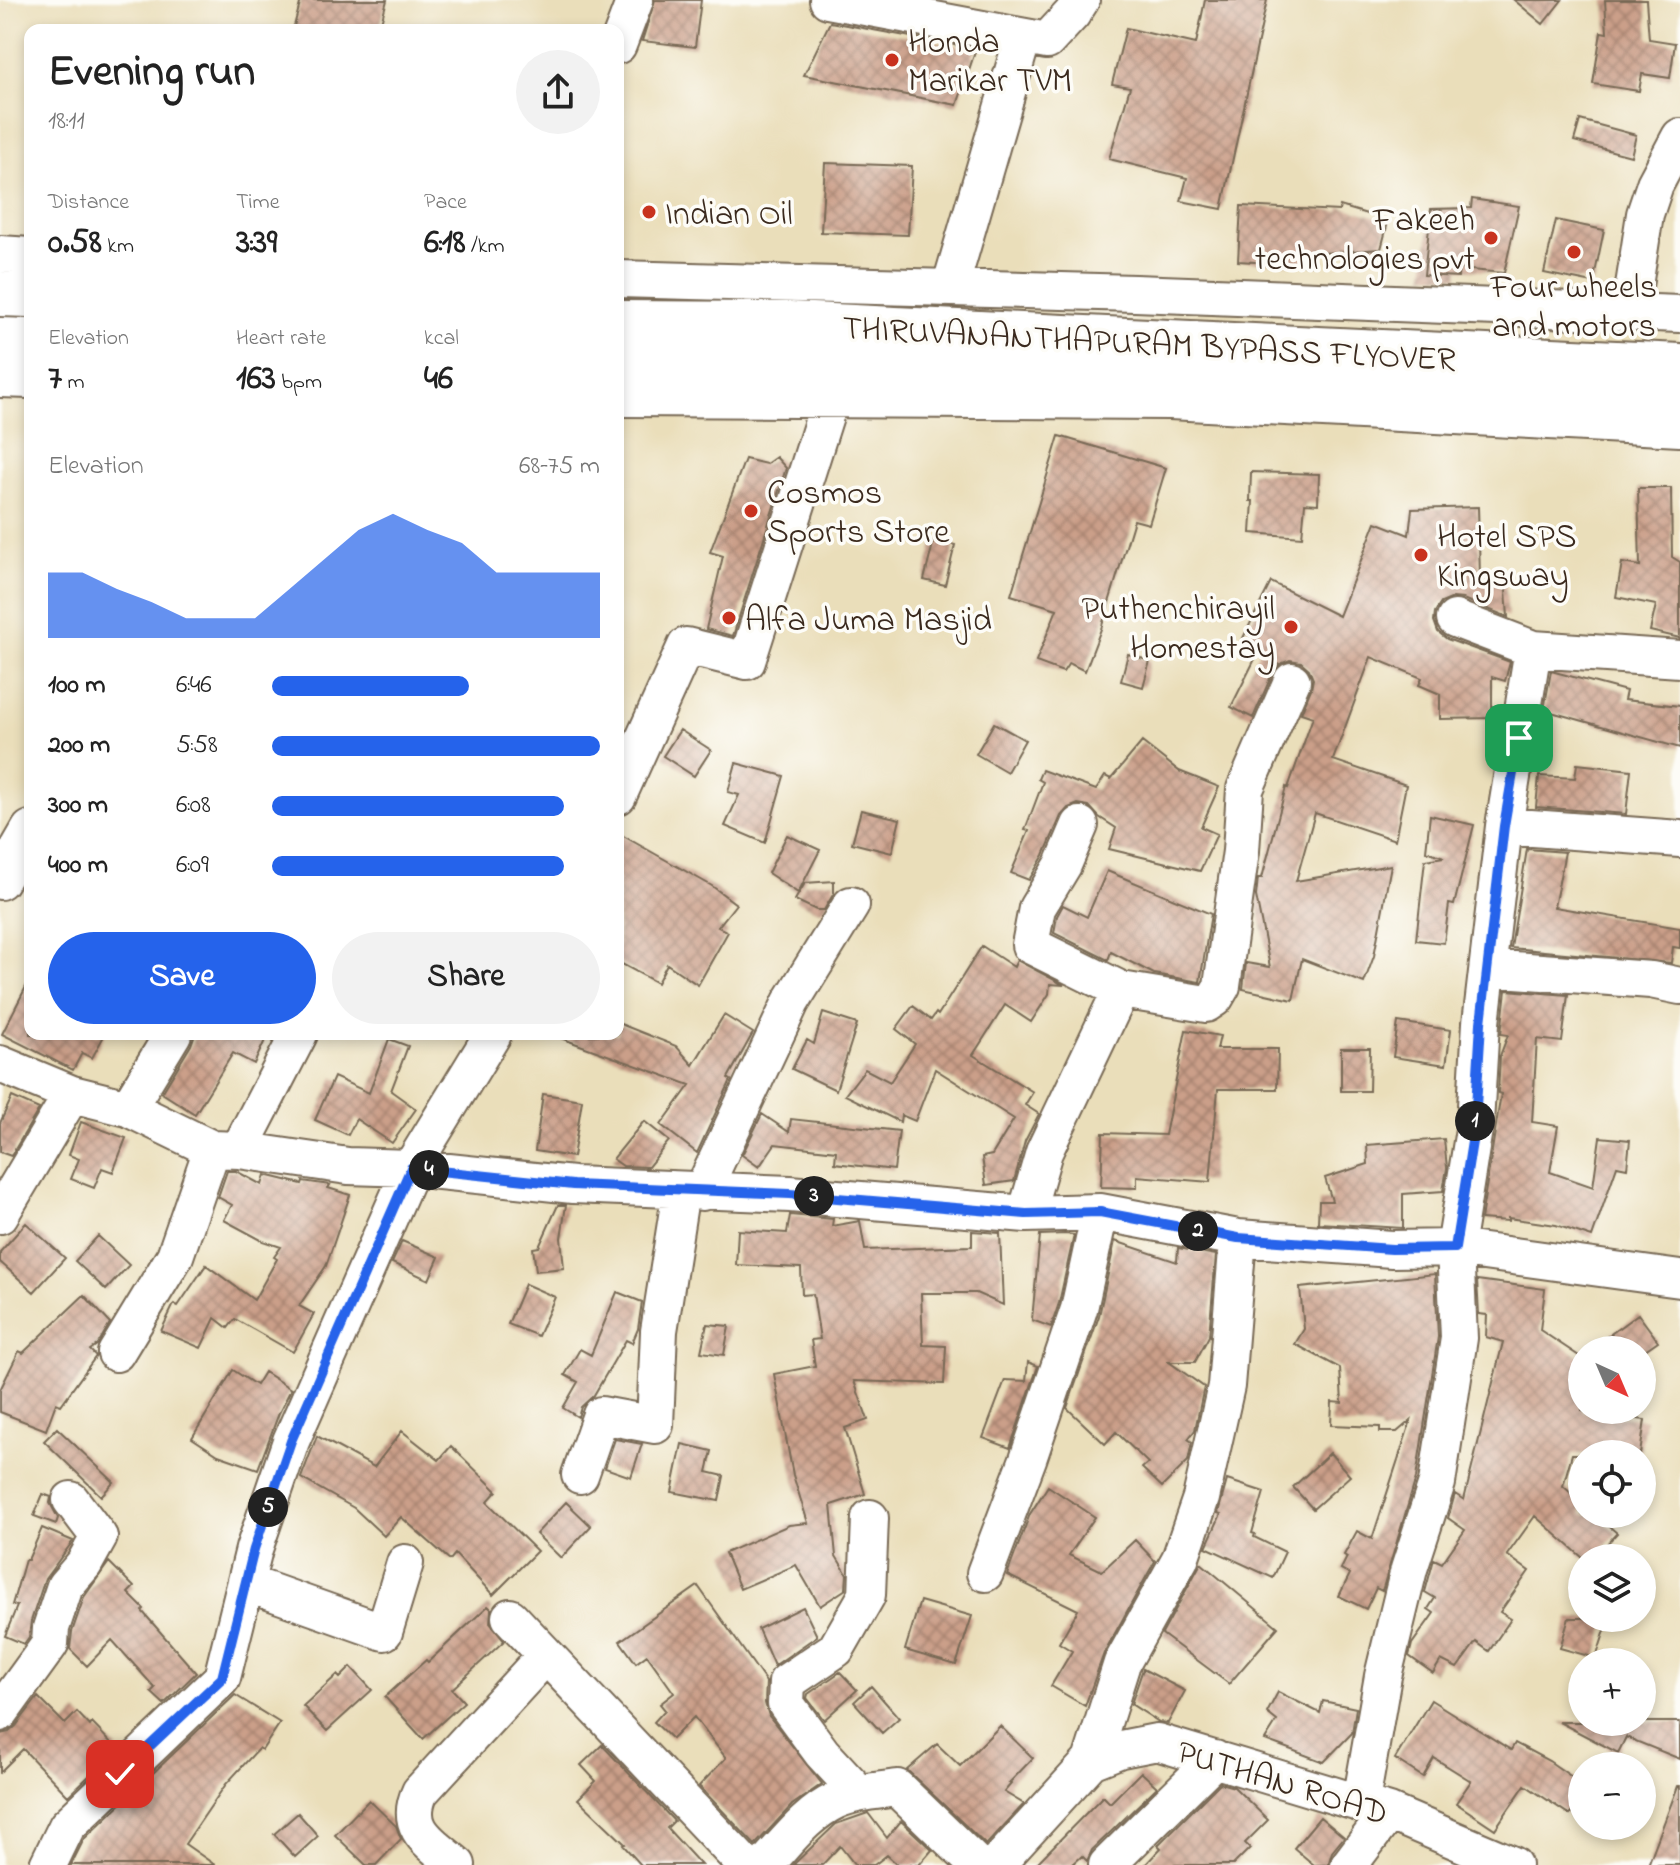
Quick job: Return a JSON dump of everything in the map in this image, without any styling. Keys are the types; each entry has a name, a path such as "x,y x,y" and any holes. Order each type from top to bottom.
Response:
{"highway":[{"path":"0,294 24,295"},
{"name":"THIRUVANANTHAPURAM BYPASS FLYOVER","path":"624,323 806,325 1547,378 1680,401"},
{"path":"0,340 24,341"},
{"name":"THIRUVANANTHAPURAM BYPASS FLYOVER","path":"624,359 1186,377 1547,378 1680,366"}],"street":[{"path":"624,29 635,0"},
{"path":"828,0 1047,41 1081,0"},
{"path":"950,288 1023,37"},
{"path":"1630,312 1645,214 1655,184 1680,137"},
{"path":"0,254 24,256"},
{"path":"624,279 1135,293 1680,314"},
{"path":"0,379 24,380"},
{"path":"624,398 1170,401 1680,428"},
{"path":"624,783 686,646 747,661 830,400"},
{"path":"1455,619 1533,649 1680,659"},
{"path":"1349,1865 1375,1807 1387,1661 1409,1569 1437,1483 1459,1338 1455,1248 1475,1123 1481,1023 1504,826 1533,649"},
{"path":"1080,825 1063,865 1037,908 1030,945 1121,990 1206,1004 1215,998 1222,986 1241,851 1245,789 1292,681"},
{"path":"1504,826 1680,839"},
{"path":"0,881 24,839"},
{"path":"580,1475 601,1415 655,1425 659,1331 692,1191 791,1002 851,905"},
{"path":"1488,968 1651,980 1680,986"},
{"path":"1026,1214 1044,1152 1121,990"},
{"path":"128,1108 169,1040"},
{"path":"116,1353 175,1256 226,1149 295,1040"},
{"path":"48,1865 67,1826 222,1678 254,1549 291,1441 411,1168 489,1040"},
{"path":"0,1064 72,1094 128,1108 226,1149 348,1166 411,1168 573,1185 790,1194 1026,1214 1100,1212 1238,1238 1392,1249 1455,1248 1680,1279"},
{"path":"0,1215 72,1094"},
{"path":"985,1573 1079,1309 1100,1212"},
{"path":"1091,1761 1122,1663 1180,1559 1201,1498 1226,1386 1238,1238"},
{"path":"0,1713 50,1644 51,1628 65,1586 84,1564 99,1537 71,1500"},
{"path":"859,1793 822,1753 786,1704 787,1682 836,1649 867,1595 870,1518"},
{"path":"246,1583 384,1632 405,1563"},
{"path":"510,1617 745,1865"},
{"path":"457,1865 425,1837 415,1823 413,1807 420,1792 546,1655"},
{"name":"PUTHAN ROAD","path":"996,1865 1091,1761 1121,1749 1157,1742 1375,1807 1513,1865"},
{"path":"1107,1865 1215,1759"},
{"path":"765,1865 806,1821 835,1801 859,1793 897,1788 977,1865"}],"building":[{"path":"301,0 387,0 381,24 295,24"},
{"path":"655,0 701,0 695,47 642,41"},
{"path":"1205,0 1267,0 1222,209 1181,201 1187,178 1109,159 1130,87 1112,84 1126,28 1196,44"},
{"path":"1514,0 1562,0 1543,24"},
{"path":"1605,0 1646,0 1649,39 1675,43 1670,78 1642,74 1639,91 1593,84 1601,32 1607,33"},
{"name":"Honda Marikar TVM","path":"830,22 976,49 957,105 804,75"},
{"path":"1580,120 1636,135 1631,156 1574,141"},
{"path":"825,163 912,166 908,235 821,232"},
{"path":"1472,199 1519,206 1504,273 1459,269 1458,277 1424,275 1431,209 1471,208"},
{"path":"1241,206 1339,211 1340,206 1377,217 1387,226 1381,249 1310,254 1310,265 1238,261"},
{"name":"Four wheels and motors","path":"1556,220 1604,230 1593,283 1544,273"},
{"path":"1059,436 1166,468 1149,524 1134,520 1085,671 1069,663 1063,672 1036,662 1057,609 1011,595"},
{"name":"Cosmos Sports Store","path":"776,457 786,468 733,636 706,629 723,556 710,552 745,459 766,464"},
{"path":"1251,472 1319,474 1318,504 1305,503 1302,537 1251,533"},
{"path":"1638,488 1671,488 1672,557 1680,562 1680,638 1650,631 1656,605 1616,597 1622,563 1640,566"},
{"path":"1478,507 1480,576 1505,577 1508,617 1453,598 1441,603 1434,621 1438,632 1447,639 1510,662 1505,681 1492,677 1492,718 1440,719 1440,694 1419,685 1422,678 1371,657 1333,760 1406,785 1395,840 1315,813 1296,881 1391,865 1374,956 1364,983 1302,959 1293,1000 1243,989 1246,963 1270,967 1256,896 1258,878 1262,878 1286,787 1313,717 1301,713 1313,679 1309,669 1301,662 1290,660 1280,664 1273,672 1253,718 1231,707 1261,647 1243,638 1271,582 1339,616 1376,522 1409,535 1412,509"},
{"path":"934,540 955,545 945,585 924,580"},
{"path":"1128,654 1150,661 1143,687 1121,681"},
{"path":"1551,671 1626,691 1624,700 1680,706 1680,748 1544,710"},
{"path":"994,723 1025,740 1007,772 976,754"},
{"path":"680,730 711,750 694,776 663,756"},
{"path":"1142,742 1179,771 1219,787 1201,827 1217,834 1200,871 1109,849 1116,828 1089,806 1078,804 1068,808 1061,816 1029,880 1011,873 1029,831 1025,830 1043,782 1038,779 1042,770 1096,790 1105,776 1111,779"},
{"path":"736,763 784,776 765,843 725,826 739,795 728,792"},
{"path":"1577,764 1631,770 1626,814 1536,807 1539,776 1575,778"},
{"path":"861,810 900,819 892,853 852,843"},
{"path":"1430,815 1474,825 1454,905 1449,904 1444,943 1416,940 1425,860 1444,857 1426,851"},
{"path":"787,835 820,850 798,893 768,873"},
{"path":"624,836 712,886 736,904 718,927 728,932 698,985 667,964 657,983 624,965"},
{"path":"1527,849 1565,852 1554,907 1680,928 1680,948 1673,947 1671,963 1511,948"},
{"path":"1107,871 1211,914 1200,982 1154,974 1111,952 1108,960 1054,933 1063,905 1087,917"},
{"path":"834,881 834,893 824,910 816,910 795,900 805,883"},
{"path":"982,946 1014,967 1017,960 1064,985 1050,984 1049,994 1031,1022 1005,1005 973,1055 1033,1092 1025,1105 1039,1114 1025,1141 1014,1181 986,1185 982,1157 992,1155 1014,1119 935,1069 915,1121 901,1115 900,1122 845,1095 865,1069 890,1082 915,1044 896,1029 913,1006 931,1020 936,1013 938,1015"},
{"path":"1506,990 1568,995 1562,1042 1537,1039 1532,1122 1558,1126 1550,1172 1593,1187 1600,1137 1630,1140 1627,1168 1617,1166 1592,1237 1556,1225 1508,1218 1508,1221 1481,1219 1501,1094 1498,1093 1500,1056 1508,1035 1501,1034"},
{"path":"24,991 24,1040 102,1040 92,1058 82,1053 73,1070 2,1034"},
{"path":"823,1013 857,1024 836,1090 792,1069 807,1040 814,1044"},
{"path":"724,1015 753,1033 728,1078 731,1080 697,1153 661,1125 690,1085 566,1040 624,1040 624,1025 676,1046 693,1065"},
{"path":"1398,1022 1451,1030 1446,1065 1393,1057"},
{"path":"1186,1030 1220,1036 1217,1049 1278,1049 1277,1089 1218,1089 1210,1182 1137,1176 1137,1188 1101,1187 1103,1133 1165,1135"},
{"path":"193,1040 265,1040 254,1064 233,1053 195,1114 162,1093"},
{"path":"389,1040 408,1046 391,1091 416,1109 392,1143 356,1119 348,1135 315,1120 334,1077 369,1093"},
{"path":"1341,1048 1370,1048 1369,1091 1341,1091"},
{"path":"543,1094 582,1100 573,1157 535,1151"},
{"path":"12,1097 39,1109 11,1156 0,1152 0,1123"},
{"path":"762,1114 789,1132 791,1119 899,1131 894,1170 835,1163 836,1151 775,1144 759,1167 742,1155"},
{"path":"644,1121 669,1141 648,1167 623,1166 613,1159"},
{"path":"81,1122 126,1138 113,1172 102,1168 94,1188 71,1179 79,1159 69,1155"},
{"path":"1444,1139 1447,1168 1443,1191 1403,1194 1403,1228 1318,1223 1319,1201 1332,1201 1325,1178 1368,1164 1367,1145"},
{"path":"227,1171 236,1171 262,1185 265,1175 302,1184 303,1181 330,1185 328,1188 350,1195 326,1266 299,1306 314,1314 293,1352 235,1319 228,1328 215,1318 201,1348 161,1331 174,1304 178,1306 206,1265 254,1300 277,1259 274,1257 281,1247 224,1220 232,1205 218,1197"},
{"path":"558,1205 566,1205 561,1238 564,1268 536,1271 533,1248 539,1247"},
{"path":"790,1215 833,1219 832,1226 860,1221 865,1250 972,1246 972,1231 1000,1233 1003,1305 976,1293 921,1293 923,1345 946,1346 944,1384 854,1381 868,1420 845,1428 865,1494 831,1505 836,1556 847,1574 846,1589 820,1606 796,1565 740,1589 725,1553 789,1525 808,1523 793,1475 774,1374 815,1366 811,1340 820,1339 813,1294 802,1295 801,1268 736,1265 738,1230 787,1233"},
{"path":"26,1223 65,1258 34,1292 0,1262 0,1252"},
{"path":"1040,1235 1074,1235 1051,1327 1032,1320"},
{"path":"98,1236 129,1265 106,1290 75,1261"},
{"path":"402,1241 439,1257 429,1280 392,1263"},
{"path":"1115,1241 1177,1262 1178,1248 1216,1255 1209,1336 1195,1362 1169,1362 1204,1387 1195,1430 1188,1439 1192,1442 1188,1461 1162,1487 1142,1468 1148,1463 1116,1432 1105,1444 1067,1408 1099,1316"},
{"path":"1435,1274 1438,1337 1416,1478 1382,1591 1376,1588 1366,1609 1339,1596 1350,1574 1341,1569 1347,1557 1344,1555 1357,1531 1372,1539 1411,1420 1397,1432 1380,1432 1380,1427 1331,1425 1332,1402 1342,1403 1340,1368 1295,1344 1304,1329 1300,1288"},
{"path":"1477,1280 1545,1289 1540,1330 1568,1349 1568,1424 1644,1424 1642,1440 1568,1440 1568,1468 1563,1486 1568,1490 1568,1528 1611,1528 1617,1533 1607,1544 1568,1545 1535,1516 1507,1555 1529,1571 1500,1612 1511,1619 1489,1651 1476,1642 1457,1668 1441,1660 1433,1673 1409,1656 1412,1644 1434,1613 1428,1609 1435,1598 1425,1592 1434,1559 1442,1563 1465,1530 1448,1518 1455,1494 1464,1500 1503,1342 1486,1337 1487,1315 1479,1314"},
{"path":"525,1284 555,1297 538,1336 508,1324"},
{"path":"617,1292 642,1302 638,1329 632,1343 626,1340 594,1395 581,1407 578,1417 563,1408 578,1382 565,1375 580,1349 591,1355"},
{"path":"84,1295 110,1323 98,1344 90,1350 96,1356 61,1405 56,1403 46,1430 0,1412 0,1390 19,1351 23,1353"},
{"path":"1638,1314 1654,1336 1608,1336"},
{"path":"707,1324 729,1326 724,1355 701,1352"},
{"path":"1028,1362 1038,1366 1010,1448 983,1438 1005,1380 1026,1381"},
{"path":"233,1370 256,1385 264,1372 291,1389 258,1469 218,1455 192,1438"},
{"path":"57,1428 114,1482 101,1496 44,1441"},
{"path":"402,1431 439,1460 451,1446 497,1491 487,1502 537,1551 493,1595 455,1554 450,1560 401,1517 384,1536 354,1508 301,1478 317,1436 374,1467"},
{"path":"615,1439 642,1444 631,1477 605,1468"},
{"path":"682,1444 712,1451 707,1472 724,1476 719,1501 672,1492"},
{"path":"1330,1453 1350,1476 1313,1509 1293,1487"},
{"path":"1227,1480 1264,1492 1252,1533 1254,1537 1285,1552 1273,1578 1206,1547 1221,1514 1218,1513"},
{"path":"1048,1486 1095,1517 1069,1555 1102,1571 1135,1540 1155,1561 1104,1653 1085,1706 1051,1686 1072,1651 1059,1643 1078,1610 1007,1575 1030,1514"},
{"path":"43,1494 51,1497 50,1503 58,1518 56,1524 34,1516"},
{"path":"566,1502 591,1526 561,1558 536,1534"},
{"path":"42,1528 73,1541 45,1579 29,1637 24,1644 5,1636 17,1606 12,1605 25,1560 28,1560"},
{"path":"109,1562 134,1587 128,1593 144,1609 142,1611 196,1673 164,1704 151,1692 155,1688 112,1640 87,1666 70,1649 72,1632 84,1597"},
{"path":"1201,1563 1278,1627 1229,1684 1162,1634"},
{"path":"698,1586 766,1682 765,1703 769,1716 822,1784 792,1805 755,1845 699,1786 726,1758 694,1717 672,1739 654,1722 665,1710 660,1704 674,1693 647,1655 636,1663 620,1641"},
{"path":"920,1601 972,1616 956,1665 905,1650"},
{"path":"488,1606 491,1609 490,1623 504,1641 452,1689 464,1702 423,1739 385,1697"},
{"path":"803,1607 817,1636 774,1666 758,1629"},
{"path":"1568,1621 1568,1632 1604,1632 1599,1648 1560,1648"},
{"path":"351,1667 372,1690 327,1731 303,1706 337,1675 340,1678"},
{"path":"1143,1669 1185,1691 1168,1723 1159,1722 1131,1704"},
{"path":"840,1672 857,1690 824,1720 807,1698 808,1694"},
{"path":"871,1686 899,1718 882,1733 854,1702"},
{"path":"1278,1692 1320,1713 1323,1701 1356,1708 1352,1733 1324,1762 1265,1740 1277,1721 1267,1713"},
{"path":"235,1695 280,1723 262,1750 259,1748 226,1784 185,1844 215,1865 71,1865 84,1839"},
{"path":"38,1697 65,1724 77,1712 117,1749 68,1796 23,1749 0,1772 0,1734 16,1726"},
{"path":"1431,1700 1511,1750 1515,1743 1568,1774 1568,1814 1525,1785 1495,1829 1456,1803 1471,1781 1434,1758 1423,1777 1395,1759"},
{"path":"1656,1722 1680,1722 1680,1759 1626,1737 1616,1752 1586,1736 1656,1736"},
{"path":"1000,1726 1033,1758 1004,1792 1024,1804 986,1845 907,1770 937,1744 960,1766"},
{"path":"602,1745 674,1821 667,1828 701,1865 641,1865 625,1844 578,1799 596,1781 581,1765"},
{"path":"1141,1772 1157,1787 1092,1850 1087,1861 1082,1856 1072,1865 1035,1865 1103,1796 1110,1803"},
{"path":"1220,1783 1234,1787 1268,1820 1245,1843 1250,1848 1233,1865 1145,1865 1161,1848 1158,1845"},
{"path":"1678,1786 1680,1865 1648,1865"},
{"path":"369,1800 396,1826 401,1839 376,1865 366,1865 335,1835"},
{"path":"298,1813 318,1836 295,1857 274,1834"},
{"path":"868,1813 887,1838 901,1821 932,1850 919,1865 898,1865 887,1855 874,1865 855,1865 840,1846 822,1865 793,1865 836,1824"},
{"path":"1320,1817 1344,1837 1332,1852 1328,1865 1314,1865 1294,1848"}],"place":[{"name":"Honda Marikar TVM","path":"892,60"},
{"name":"Indian Oil","path":"649,212"},
{"name":"Fakeeh technologies pvt","path":"1491,238"},
{"name":"Four wheels and motors","path":"1574,252"},
{"name":"Cosmos Sports Store","path":"751,511"},
{"name":"Hotel SPS Kingsway","path":"1421,555"},
{"name":"Alfa Juma Masjid","path":"729,618"},
{"name":"Puthenchirayil Homestay","path":"1291,627"}],"route":[{"path":"120,1774 222,1678 254,1549 291,1441 411,1168 573,1185 790,1194 1026,1214 1100,1212 1238,1238 1392,1249 1455,1248 1475,1123 1481,1023 1504,826 1519,738"}]}
